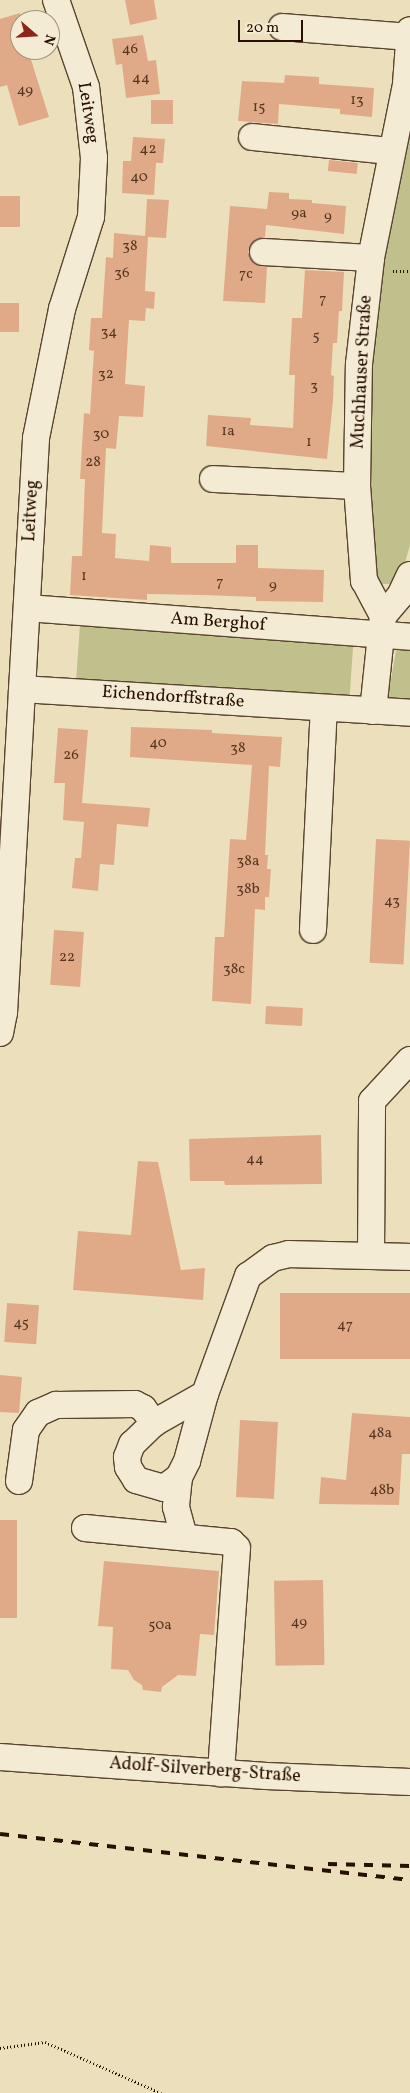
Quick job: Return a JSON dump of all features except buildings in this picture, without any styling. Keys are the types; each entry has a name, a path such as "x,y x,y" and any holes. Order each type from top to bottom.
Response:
{"street":[{"name":"Leitweg","path":"0,1033 6,885 22,689 36,438 62,309 91,217 94,158 86,88 56,0"},
{"path":"282,27 410,37"},
{"name":"Muchhauser Straße","path":"383,626 364,581 357,486 360,364 371,258 391,151 408,84 410,30"},
{"path":"252,137 391,151"},
{"path":"263,252 371,258"},
{"path":"213,478 357,486"},
{"path":"373,711 383,626 410,576"},
{"name":"Am Berghof","path":"27,608 383,626 410,637"},
{"name":"Eichendorffstraße","path":"22,689 410,714"},
{"path":"313,930 324,708"},
{"path":"371,1256 372,1101 403,1066"},
{"path":"184,1537 177,1513 179,1477 187,1461 205,1394 248,1276 273,1258 289,1254 410,1257"},
{"path":"179,1477 164,1488 148,1486 136,1480 128,1467 127,1456 132,1444 154,1423 205,1394"},
{"path":"19,1481 26,1430 38,1413 56,1406 135,1404 143,1408 154,1423"},
{"path":"85,1528 230,1542 238,1554 221,1773"},
{"name":"Adolf-Silverberg-Straße","path":"0,1757 221,1773 410,1782"}],"path":[{"path":"0,2048 45,2042 161,2093"}],"green space":[{"path":"410,105 410,545 401,577 391,584 379,584 372,578 368,396 379,275"},
{"path":"80,624 353,643 349,701 76,682"},
{"path":"397,645 410,646 410,703 387,702"}],"railway":[{"path":"0,1834 410,1880"},
{"path":"328,1864 410,1866"}]}
